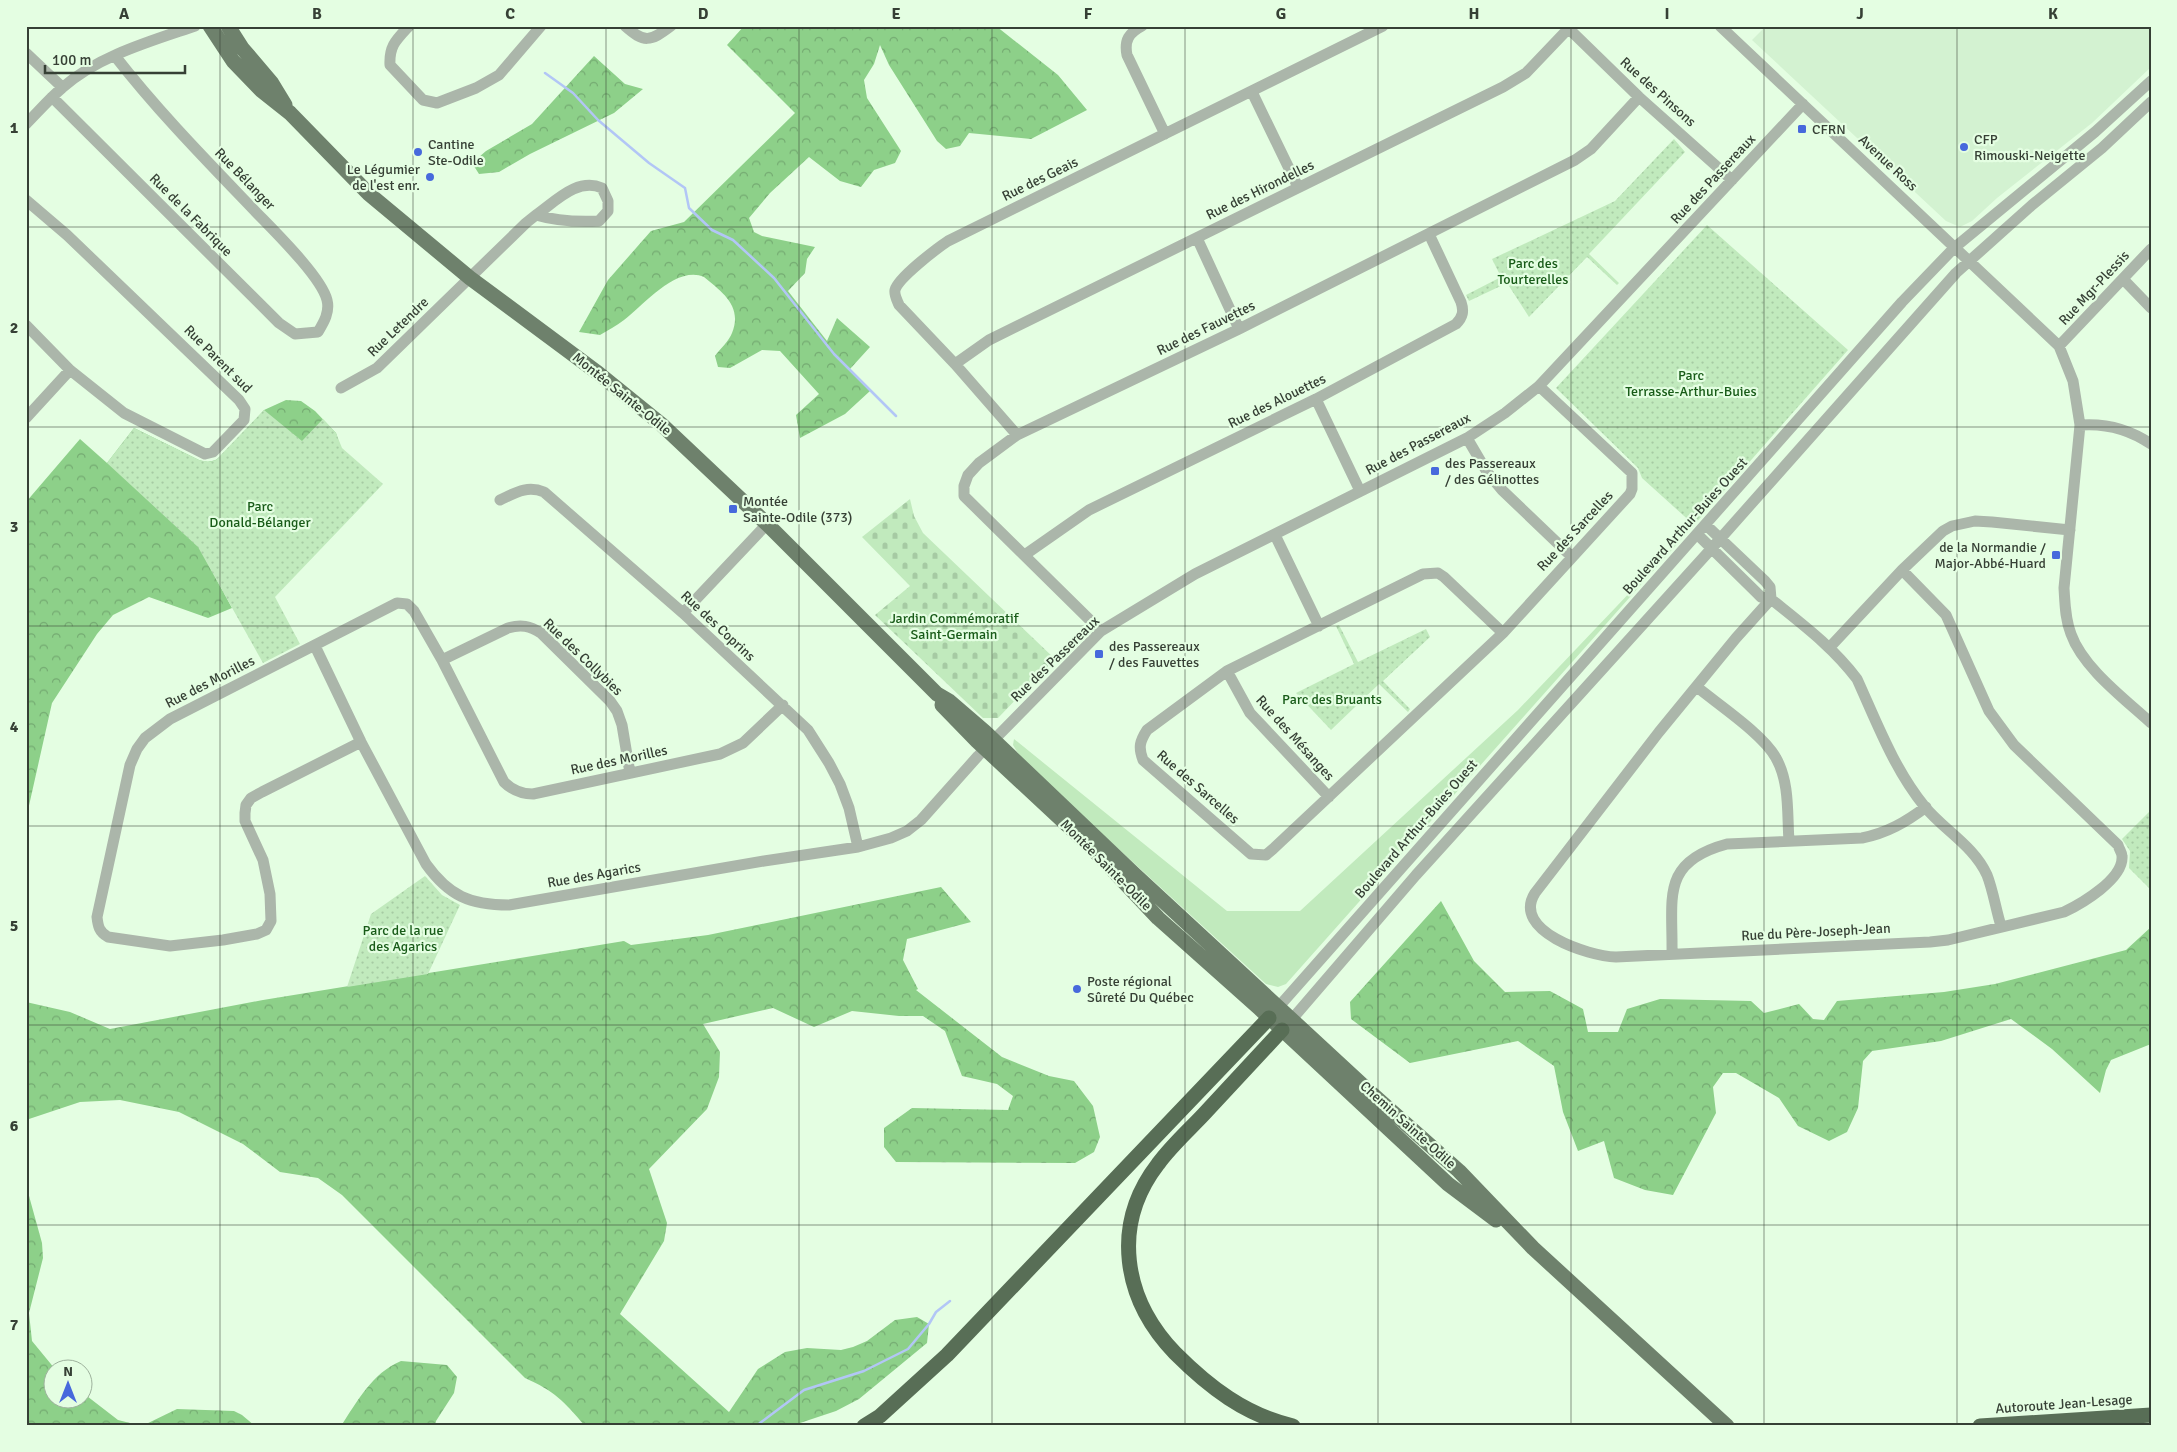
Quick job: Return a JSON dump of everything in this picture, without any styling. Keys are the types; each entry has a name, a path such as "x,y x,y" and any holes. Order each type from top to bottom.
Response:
{"highway":[{"path":"864,1426 880,1416 947,1355 1274,1012"},
{"path":"1287,1025 1157,1164 1139,1196 1129,1225 1127,1255 1132,1281 1146,1312 1166,1343 1198,1376 1233,1403 1271,1421 1292,1426"},
{"name":"Autoroute Jean-Lesage","path":"1980,1426 2151,1415"}],"main road":[{"name":"Montée Sainte-Odile","path":"210,26 233,61 261,90 290,113 369,194 470,278 598,373 661,424 767,524 937,694 944,709 990,745 1158,918 1274,1012 1287,1025"},
{"name":"Montée Sainte-Odile","path":"228,26 242,48 271,82 290,113"},
{"name":"Chemin Sainte-Odile","path":"1287,1025 1448,1184 1534,1248 1726,1426"}],"street":[{"path":"26,124 62,87 87,71 114,56 196,26"},
{"path":"409,26 392,47 390,65 423,100 436,102 476,88 499,75 541,26"},
{"path":"625,26 638,37 649,38 659,35 671,26"},
{"path":"1142,26 1133,31 1127,38 1125,47 1127,55 1165,134"},
{"name":"Rue des Geais","path":"1017,435 955,364 899,305 895,296 895,288 900,282 932,252 948,241 1382,26"},
{"name":"Avenue Ross","path":"1720,26 2059,346"},
{"name":"Rue des Pinsons","path":"1567,28 1639,97 1732,180"},
{"name":"Rue des Hirondelles","path":"955,364 989,340 1503,87 1526,73 1567,28"},
{"path":"26,53 62,87"},
{"name":"Rue Bélanger","path":"114,56 147,97 289,247 314,277 327,299 326,316 318,332"},
{"name":"Boulevard Arthur-Buies Ouest","path":"1274,1012 1902,302 1954,248 2095,132 2151,81"},
{"path":"1252,92 1298,187"},
{"name":"Rue de la Fabrique","path":"52,97 279,323 295,334 318,332"},
{"name":"Rue des Fauvettes","path":"1102,631 1026,554 964,496 964,486 968,475 978,463 1017,435 1239,329 1575,160 1591,148 1639,97"},
{"path":"1287,1025 1416,875 1712,548 1919,313 1969,262 2102,148 2151,102"},
{"name":"Rue des Passereaux","path":"990,745 1102,631 1147,601 1195,574 1467,438 1539,386 1803,104"},
{"name":"Rue Letendre","path":"341,388 377,368 526,223 536,215 557,199 580,186 594,184 602,188 608,202 608,211 599,221 584,222 547,219 536,215"},
{"name":"Rue Parent sud","path":"26,200 68,235 239,400 245,409 244,420 213,452 205,454 124,413 70,370"},
{"name":"Rue des Alouettes","path":"1026,554 1089,510 1316,399 1456,324 1461,319 1463,309 1461,302 1429,234"},
{"path":"1197,238 1239,329"},
{"name":"Rue Mgr-Plessis","path":"2059,346 2151,249"},
{"path":"2123,279 2151,308"},
{"path":"26,325 70,370 26,418"},
{"path":"2059,346 2073,381 2080,425 2064,588 2065,611 2070,634 2078,650 2095,670 2151,723"},
{"name":"Rue des Sarcelles","path":"1503,633 1438,573 1423,574 1227,671 1147,730 1140,740 1139,750 1143,760 1251,854 1266,855 1329,798 1503,633 1571,556 1630,494 1632,489 1632,473 1539,386"},
{"path":"1316,399 1360,491"},
{"path":"2080,425 2094,424 2122,428 2137,434 2151,444"},
{"path":"1467,438 1487,472 1502,490 1571,556"},
{"name":"Rue des Coprins","path":"500,500 526,488 544,492 684,614 808,730 829,762 840,784 849,808 858,847"},
{"path":"1830,647 1902,570 1943,531 1963,523 1992,522 2070,530"},
{"path":"684,614 767,524"},
{"path":"1706,525 1770,587 1771,599"},
{"path":"1697,534 1761,597 1771,599 1830,647 1857,679 1894,762 1926,807 1978,859 1987,875 2001,926"},
{"path":"1275,535 1319,626"},
{"name":"Rue du Père-Joseph-Jean","path":"1771,599 1659,732 1535,893 1529,907 1532,917 1542,928 1572,948 1604,956 1948,940 2064,912 2082,904 2105,884 2119,868 2122,855 2118,846 2014,745 1989,711 1946,616 1902,570"},
{"name":"Rue des Morilles","path":"361,742 251,798 246,805 245,820 263,860 270,894 271,921 266,930 257,934 223,940 170,946 108,937 102,933 98,926 97,917 120,803 130,765 137,749 145,738 170,719 389,606 402,602 414,611 442,660 504,782 510,788 525,794 533,794 720,754 732,749 750,737 782,705"},
{"name":"Rue des Collybies","path":"442,660 508,628 519,625 531,627 541,633 610,702 622,725 630,773"},
{"name":"Rue des Agarics","path":"314,646 361,742 426,864 438,880 450,891 476,902 491,905 509,905 764,860 858,847 891,838 907,831 921,820 990,745"},
{"name":"Rue des Mésanges","path":"1227,671 1250,713 1329,798"},
{"path":"1697,687 1767,746 1776,758 1784,778 1788,841"},
{"path":"1672,954 1673,891 1683,867 1694,856 1727,844 1862,838 1877,835 1907,821 1926,807"}],"shaded area":[{"name":"CFP Rimouski-Neigette","path":"1766,26 2151,26 2151,67 2092,123 1997,198 1972,221 1960,227 1946,221 1752,40"}],"green space":[{"path":"744,26 996,26 1058,75 1087,110 1031,139 969,133 960,146 946,149 937,141 889,65 880,45 874,64 864,80 867,98 901,151 895,163 874,170 861,187 840,181 809,157 770,193 749,218 754,232 762,236 815,247 807,259 805,273 788,291 827,341 837,318 870,347 850,369 870,391 845,414 800,438 796,415 819,394 780,351 762,350 730,368 718,367 715,356 731,336 735,315 729,300 704,277 693,275 671,282 650,297 624,320 600,335 579,332 608,280 651,231 684,222 795,113 727,45"},
{"path":"594,56 625,84 643,89 614,113 530,154 499,172 479,174 472,163 486,151 532,124"},
{"name":"Parc des Tourterelles","path":"1674,139 1685,152 1589,254 1619,283 1617,285 1587,257 1529,317 1507,283 1469,301 1466,295 1501,277 1492,259 1615,201"},
{"name":"Parc Terrasse-Arthur-Buies","path":"1707,225 1848,350 1694,525 1642,478 1638,468 1556,388"},
{"path":"286,400 301,401 315,411 336,433 345,461 199,547 232,608 208,618 149,597 113,615 97,634 52,703 26,819 26,502 80,439 107,463 134,428 199,460 211,461 222,456 264,410"},
{"name":"Parc Donald-Bélanger","path":"264,410 302,441 323,419 336,433 342,448 383,484 275,597 300,644 263,663 198,547 107,463 134,428 199,460 209,462 216,460"},
{"name":"Jardin Commémoratif Saint-Germain","path":"910,499 914,516 923,533 1055,659 998,718 983,718 875,615 910,586 862,537"},
{"path":"1694,525 1286,984 1278,987 1266,984 1018,757 1019,755 1013,745 1014,739 1227,911 1300,911 1518,710"},
{"name":"Parc des Bruants","path":"1339,625 1358,662 1426,629 1430,637 1383,681 1410,709 1408,712 1379,684 1331,730 1296,693 1354,664 1336,626"},
{"path":"2151,810 2151,890 2129,868 2130,851 2122,839"},
{"name":"Parc de la rue des Agarics","path":"425,876 442,895 460,905 428,974 347,987 371,914"},
{"path":"941,887 971,922 907,939 903,960 918,989 916,990 1002,1057 1049,1076 1074,1081 1093,1106 1100,1137 1094,1152 1075,1163 896,1162 884,1147 884,1128 912,1108 1008,1110 1013,1096 997,1084 962,1076 945,1031 923,1016 899,1016 852,1011 814,1027 773,1008 703,1024 720,1052 719,1077 707,1109 649,1169 667,1223 664,1241 620,1314 729,1412 758,1369 785,1352 807,1348 841,1350 853,1347 867,1341 895,1320 917,1317 929,1324 927,1343 859,1399 836,1411 791,1426 585,1426 558,1398 544,1387 525,1378 342,1195 318,1178 280,1172 243,1144 179,1112 120,1100 80,1102 26,1120 26,1002 70,1012 110,1029 263,1000 624,941 631,945 708,935"},
{"path":"1441,901 1474,961 1505,992 1550,991 1583,1009 1588,1032 1618,1032 1627,1009 1660,999 1751,1001 1764,1013 1799,1004 1813,1019 1824,1020 1837,1001 1944,992 1995,984 2126,950 2151,927 2151,1044 2111,1060 2106,1070 2100,1093 2052,1049 2011,1019 1941,1041 1872,1051 1863,1061 1858,1108 1847,1132 1829,1141 1798,1126 1779,1098 1736,1073 1723,1073 1713,1087 1716,1113 1673,1195 1645,1190 1614,1178 1604,1141 1578,1151 1563,1112 1554,1066 1518,1041 1410,1063 1351,1019 1350,1002"},
{"path":"26,1185 42,1243 43,1258 29,1313 32,1341 48,1360 42,1360 42,1410 92,1410 92,1400 118,1420 142,1426 26,1426"},
{"path":"401,1361 447,1365 457,1377 454,1393 436,1421 435,1426 341,1426 359,1398 373,1381 391,1366"},
{"path":"177,1409 234,1411 255,1426 142,1426"}],"waterway":[{"path":"545,73 573,93 598,120 649,163 685,188 689,208 712,230 733,240 774,278 834,354 896,416"},
{"path":"756,1426 804,1390 864,1371 908,1349 929,1324 936,1312 950,1301"}],"place":[{"name":"CFRN","path":"1802,129"},
{"name":"CFP Rimouski-Neigette","path":"1964,147"},
{"name":"Cantine Ste-Odile","path":"418,152"},
{"name":"Le Légumier de l'est enr.","path":"430,177"},
{"name":"des Passereaux / des Gélinottes","path":"1435,471"},
{"name":"Montée Sainte-Odile (373)","path":"733,509"},
{"name":"de la Normandie / Major-Abbé-Huard","path":"2056,555"},
{"name":"des Passereaux / des Fauvettes","path":"1099,654"},
{"name":"Poste régional Sûreté Du Québec","path":"1077,989"}]}
